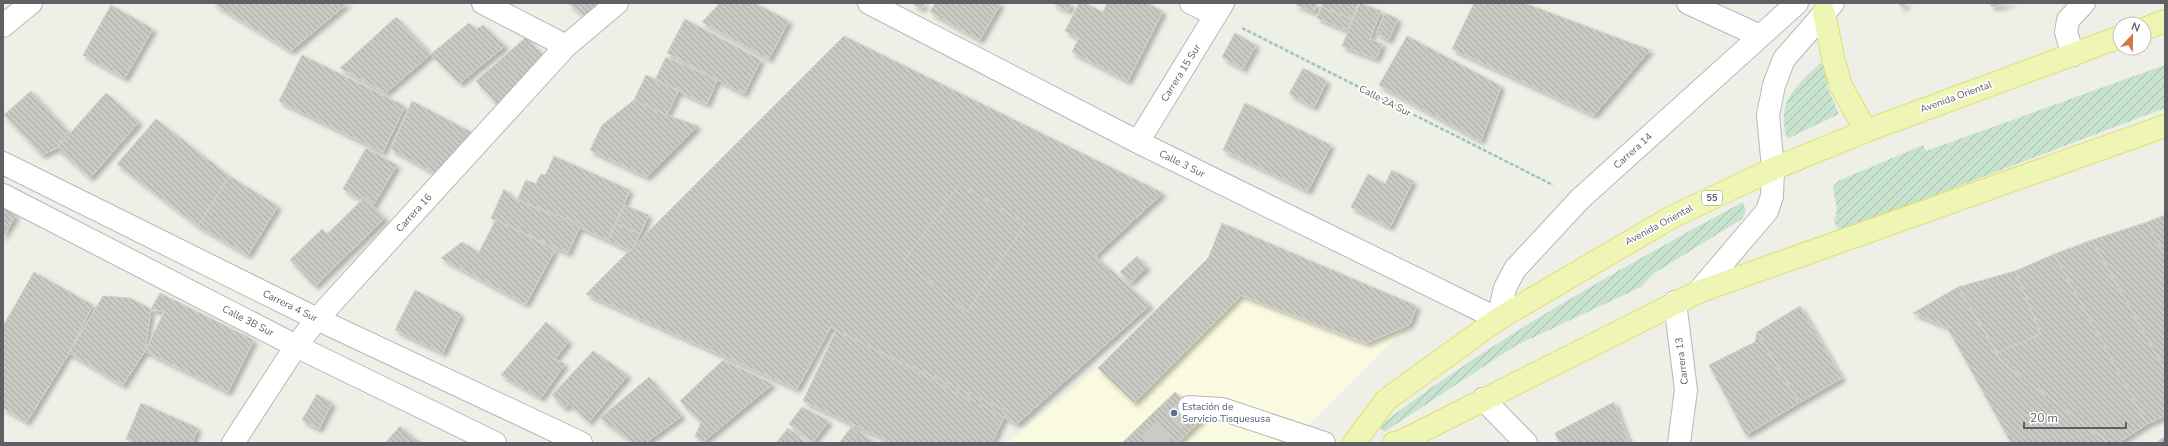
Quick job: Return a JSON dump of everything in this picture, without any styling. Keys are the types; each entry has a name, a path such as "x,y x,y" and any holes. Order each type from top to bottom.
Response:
{"main road":[{"path":"1828,8 1833,58 1841,86 1866,131"},
{"path":"2152,26 2165,21"},
{"name":"Avenida Oriental","path":"1354,443 1386,400 1498,319 1672,217 1773,169 1866,131 2112,40"},
{"path":"1394,443 1400,442 1675,302 1698,292 2165,126"}],"street":[{"path":"3,26 31,3"},
{"path":"483,3 566,46"},
{"name":"Carrera 16","path":"234,443 296,346 317,319 566,46 617,3"},
{"name":"Calle 3 Sur","path":"869,3 1138,142 1498,319"},
{"path":"1191,3 1219,9"},
{"path":"1688,3 1760,36"},
{"name":"Carrera 14","path":"1498,319 1505,288 1515,269 1580,199 1797,3"},
{"path":"2073,54 2066,32 2068,20 2084,3"},
{"path":"1698,292 1767,211 1772,196 1773,169 1768,115 1774,85 1784,59 1828,8"},
{"name":"Carrera 15 Sur","path":"1138,142 1219,9"},
{"name":"Carrera 4 Sur","path":"3,163 317,319 581,443"},
{"name":"Calle 3B Sur","path":"3,195 296,346 495,443"},
{"name":"Carrera 13","path":"1675,302 1686,390 1679,443"},
{"path":"1483,400 1526,443"},
{"path":"1188,406 1222,409 1324,443"}],"path":[{"name":"Calle 2A Sur","path":"1219,9 1580,199"}],"shaded area":[{"path":"1820,63 1827,67 1827,86 1839,114 1787,139 1784,126 1786,105 1796,88"},
{"path":"2165,65 2165,108 1850,227 1838,229 1834,221 1837,211 1833,187 1838,181 1923,145 1926,151"},
{"path":"1743,202 1746,211 1742,219 1653,274 1641,287 1515,346 1384,432 1379,426 1466,364 1556,307 1649,253"},
{"path":"1222,223 1417,306 1410,324 1291,443 1007,443 1098,368 1207,257"}],"building":[{"path":"213,3 348,3 291,51"},
{"path":"568,3 602,3 588,19"},
{"path":"720,3 755,3 789,21 769,59 702,22"},
{"path":"912,3 925,3 922,9"},
{"path":"935,3 1001,3 980,40 930,12"},
{"path":"1052,3 1072,3 1068,11"},
{"path":"1079,3 1085,3 1103,12 1107,3 1147,3 1163,11 1128,81 1072,52 1079,38 1065,31"},
{"path":"1297,3 1317,3 1314,12 1296,5"},
{"path":"1323,3 1358,3 1352,19 1321,7"},
{"path":"1360,3 1381,11 1370,39 1383,44 1376,59 1342,46"},
{"path":"1474,3 1524,3 1650,50 1594,115 1452,49"},
{"path":"1898,3 1907,3 1903,7"},
{"path":"1990,3 2011,3 1992,7"},
{"path":"111,5 153,29 125,78 83,55"},
{"path":"1321,7 1352,19 1346,30 1317,18"},
{"path":"1385,13 1398,19 1389,40 1376,34"},
{"path":"396,17 431,54 386,93 340,68"},
{"path":"685,19 761,60 744,94 667,53"},
{"path":"469,23 476,29 483,25 505,46 460,83 431,54"},
{"path":"1235,33 1256,45 1243,69 1222,57"},
{"path":"844,36 1163,193 1095,256 1150,305 1017,424 831,327 797,389 586,294"},
{"path":"1407,36 1501,86 1481,141 1379,85"},
{"path":"526,37 548,61 498,105 476,81"},
{"path":"302,55 405,106 383,152 279,101"},
{"path":"666,57 717,80 707,104 655,80"},
{"path":"1303,68 1327,81 1314,107 1289,94"},
{"path":"646,75 679,90 667,115 634,100"},
{"path":"31,91 68,131 57,148 42,155 4,115"},
{"path":"106,93 139,122 90,178 57,148"},
{"path":"634,100 667,115 698,126 647,177 590,150 602,125"},
{"path":"412,101 473,133 442,177 391,149"},
{"path":"1245,103 1331,145 1308,191 1223,150"},
{"path":"156,119 229,176 198,226 117,164"},
{"path":"366,148 397,165 373,206 343,189"},
{"path":"554,156 630,190 608,240 517,200 526,180 536,184 540,175 546,174"},
{"path":"1392,170 1413,181 1390,227 1351,207 1368,174 1385,184"},
{"path":"229,176 278,206 248,255 198,226"},
{"path":"960,184 1025,224 967,312 904,261"},
{"path":"504,189 517,200 581,224 568,253 491,218"},
{"path":"365,197 385,218 315,286 290,260 322,229 327,234"},
{"path":"624,205 649,215 640,234 616,223"},
{"path":"3,207 16,215 3,237"},
{"path":"2165,215 2165,256 2147,222"},
{"path":"496,219 555,250 526,304 441,258 462,242 479,252"},
{"path":"2147,222 2165,256 2165,370 2092,240"},
{"path":"616,223 640,234 631,251 608,240"},
{"path":"1222,223 1417,306 1410,324 1366,343 1241,295 1134,403 1098,368 1208,258"},
{"path":"2092,240 2165,370 2165,416 2147,424 2054,254"},
{"path":"2054,254 2147,424 2118,443 2109,443 2001,361 1997,353 2041,334 2015,271"},
{"path":"1137,256 1147,267 1130,283 1120,272"},
{"path":"2015,271 2041,334 1997,353 1958,287"},
{"path":"34,272 93,305 69,353 27,422 3,408 3,326"},
{"path":"1958,287 2001,361 2109,443 2011,443 1947,327 1913,313"},
{"path":"415,290 461,314 443,353 395,330"},
{"path":"160,293 254,340 228,392 145,351 164,312 151,309"},
{"path":"103,296 130,298 151,309 145,351 123,385 69,353"},
{"path":"1800,306 1842,378 1799,403 1757,332"},
{"path":"546,322 569,341 555,359 565,364 541,398 501,375"},
{"path":"836,331 1007,411 992,443 893,443 803,401"},
{"path":"1757,332 1799,403 1746,435 1709,365 1755,342"},
{"path":"593,351 628,375 589,422 570,404 564,408 552,395"},
{"path":"723,360 773,384 703,442 695,436 701,422 680,401"},
{"path":"649,377 682,416 645,443 634,443 600,418"},
{"name":"Estación de Servicio Tisquesusa","path":"1175,392 1202,419 1177,443 1122,443"},
{"path":"317,394 332,403 319,429 302,420"},
{"path":"1614,402 1629,443 1560,443 1555,433"},
{"path":"141,403 198,428 192,443 136,443 126,439"},
{"path":"802,407 829,421 813,442 789,424"},
{"path":"400,426 420,443 385,443"},
{"path":"852,426 875,443 839,443"},
{"path":"788,428 806,443 776,443"},
{"path":"2165,436 2165,443 2156,443"}],"tunnel":[{"path":"1149,443 1189,407"}],"place":[{"name":"Estación de Servicio Tisquesusa","path":"1174,413"}]}
